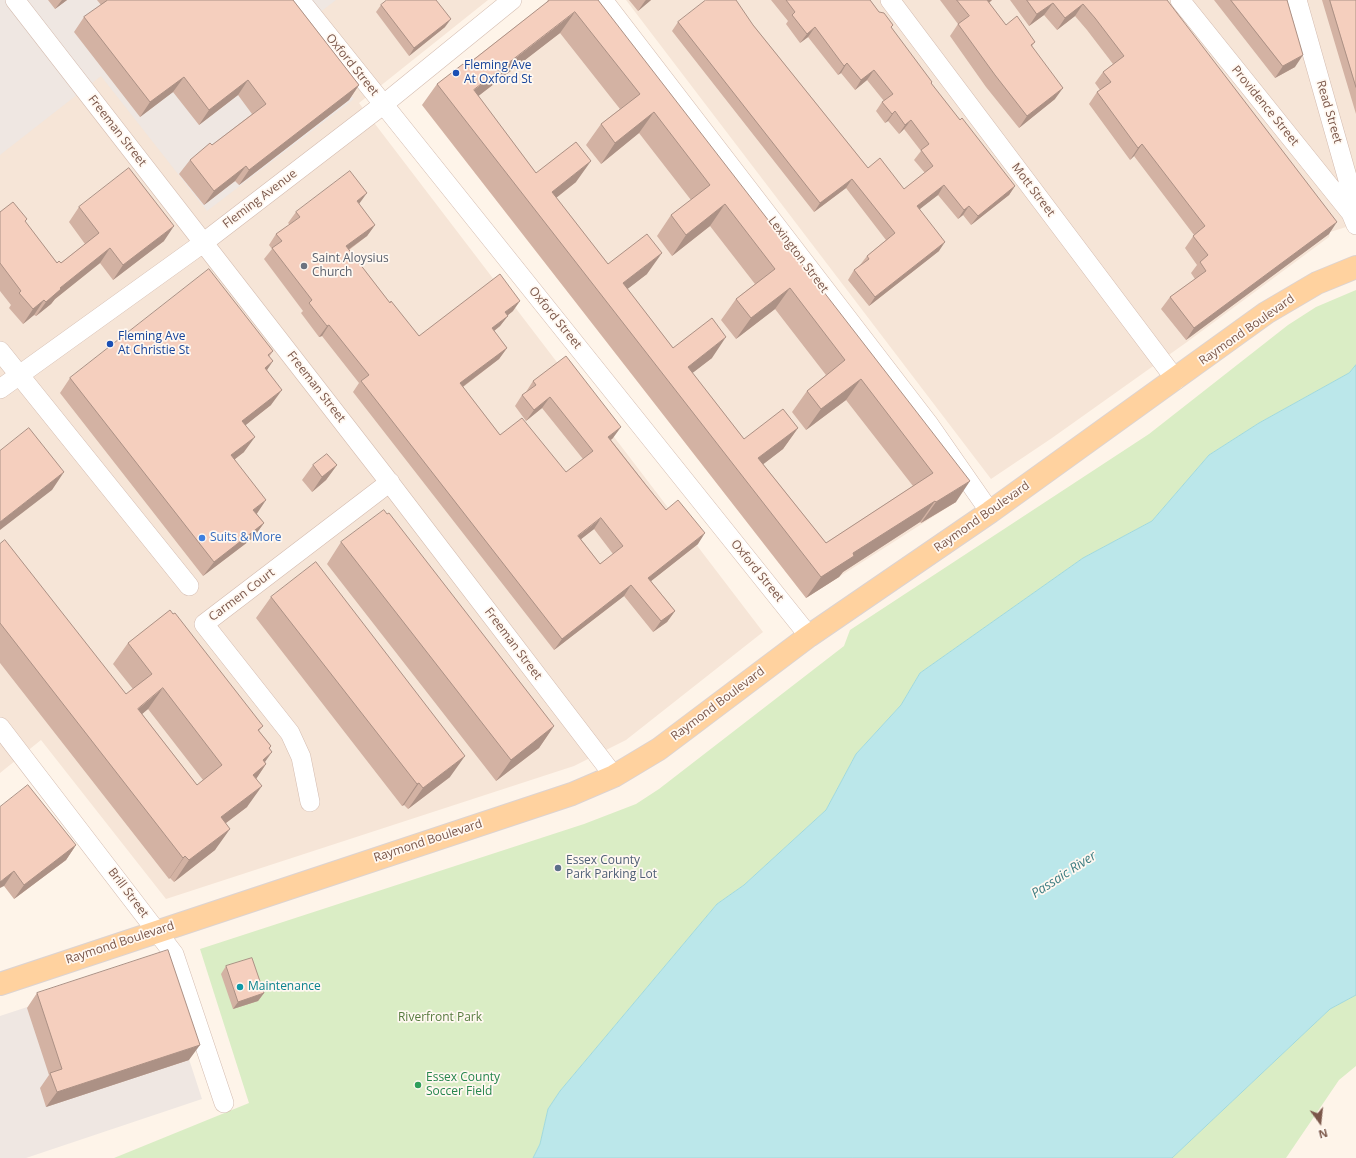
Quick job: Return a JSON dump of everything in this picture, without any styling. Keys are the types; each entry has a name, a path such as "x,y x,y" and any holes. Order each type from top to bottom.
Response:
{"main road":[{"name":"Raymond Boulevard","path":"0,984 572,794 614,776 659,749 809,636 990,512 1176,380 1266,313 1300,292 1356,267"}],"street":[{"name":"Freeman Street","path":"15,0 390,482 614,776"},
{"name":"Oxford Street","path":"300,0 809,636"},
{"name":"Fleming Avenue","path":"0,389 203,243 384,104 512,0"},
{"name":"Lexington Street","path":"603,0 928,423 990,512"},
{"name":"Mott Street","path":"890,0 1176,380"},
{"name":"Providence Street","path":"1180,0 1354,219"},
{"name":"Read Street","path":"1298,0 1348,180 1354,219"},
{"path":"0,351 189,586"},
{"name":"Carmen Court","path":"310,802 301,757 290,733 204,624 390,482"},
{"name":"Brill Street","path":"0,728 174,954 224,1103"}],"shaded area":[{"path":"0,0 488,0 359,103 763,632 626,740 574,766 166,899 41,740 0,773"},
{"path":"0,0 336,0 301,27 354,99 207,211 101,76 0,155"},
{"path":"557,0 956,502 806,598 422,105"},
{"path":"626,0 1356,0 1356,224 1330,232 1329,237 1187,342 1052,438 991,479"},
{"path":"158,964 202,1099 26,1158 0,1158 0,1016"}],"green space":[{"name":"Riverfront Park","path":"1356,290 1356,365 1349,373 1259,423 1209,455 1152,521 1083,558 920,673 901,705 856,754 826,810 744,885 717,904 560,1091 548,1109 540,1144 533,1158 114,1158 249,1103 200,949 584,824 636,804 659,789 844,646 850,630 1149,434 1288,325 1316,307"},
{"path":"1356,995 1356,1066 1339,1080 1286,1158 1172,1158 1330,1009"}],"water":[{"name":"Passaic River","path":"1356,365 1356,995 1330,1009 1172,1158 533,1158 540,1144 548,1109 560,1091 717,904 744,885 826,810 856,754 901,705 920,673 1083,558 1152,521 1209,455 1259,423 1349,373"}],"building":[{"path":"108,0 293,0 359,85 249,170 246,166 214,191 190,160 210,143 212,145 266,104 248,80 209,110 184,77 150,102 84,17"},
{"path":"387,0 436,0 451,19 414,48 381,5"},
{"path":"550,0 598,0 970,481 936,502 935,501 853,553 854,556 821,577 437,84 463,64 465,66","holes":["575,12 640,94 601,124 615,143 654,112 710,185 671,215 686,235 725,204 775,269 736,299 751,318 790,288 845,360 807,391 821,409 861,379 933,473 826,543 758,458 798,428 783,409 744,439 688,367 726,337 712,318 673,348 623,283 662,253 647,234 608,264 552,192 591,161 576,142 536,173 474,90"]},
{"path":"706,0 736,0 753,25 868,168 880,158 904,189 933,166 921,150 929,144 911,120 905,125 895,111 892,114 882,102 893,94 874,70 861,80 847,63 844,66 815,27 807,34 792,15 795,12 786,0 870,0 879,12 884,13 893,25 891,27 932,82 931,83 960,120 962,118 1015,186 978,216 969,206 964,210 944,185 917,206 945,242 875,297 854,270 869,259 867,256 895,233 852,179 820,203 678,22"},
{"path":"957,0 987,0 1006,25 1017,16 1035,42 1031,45 1063,88 1027,116 958,24 969,16"},
{"path":"1027,0 1167,0 1337,222 1194,328 1170,297 1206,271 1200,262 1208,255 1193,236 1205,226 1142,144 1138,148 1097,92 1111,82 1103,72 1124,56 1083,4 1065,18 1053,3 1037,14"},
{"path":"1231,0 1287,0 1303,55 1283,66"},
{"path":"1330,0 1356,0 1356,87"},
{"path":"129,168 174,226 123,265 110,248 60,288 61,289 46,302 44,300 33,309 19,293 21,291 0,263 0,212 13,202 27,219 25,221 57,263 59,261 61,263 99,233 79,207"},
{"path":"350,171 367,193 357,201 375,225 346,246 390,303 391,301 419,336 500,274 520,301 505,312 508,316 492,328 507,348 460,383 500,435 522,418 566,472 593,451 550,397 534,410 522,395 536,385 533,381 566,356 621,427 608,437 666,510 678,500 705,533 648,578 675,611 661,621 631,585 562,639 361,381 369,375 329,325 327,326 309,303 312,300 272,248 282,241 276,234 300,217 296,212","holes":["601,518 623,546 600,564 578,536"]},
{"path":"209,269 273,351 268,355 273,361 265,368 282,390 242,421 255,437 231,455 266,500 253,510 264,523 214,562 70,378"},
{"path":"29,428 64,472 0,522 0,451"},
{"path":"327,454 337,465 322,477 313,465"},
{"path":"384,510 387,514 389,513 554,726 511,760 341,542"},
{"path":"5,540 126,694 152,674 128,643 170,610 173,614 175,613 263,726 258,730 271,746 269,748 272,752 263,760 266,764 253,775 262,786 221,817 230,829 189,860 185,856 183,858 0,623 0,544","holes":["163,688 222,765 197,785 138,709"]},
{"path":"316,562 465,756 423,788 419,783 417,784 271,597"},
{"path":"28,785 76,845 24,885 14,871 0,882 0,807"},
{"path":"168,950 200,1045 57,1092 50,1073 62,1069 37,993"},
{"name":"Maintenance","path":"252,958 264,993 238,1002 226,966"}],"place":[{"name":"Fleming Ave At Oxford St","path":"456,73"},
{"name":"Saint Aloysius Church","path":"304,266"},
{"name":"Fleming Ave At Christie St","path":"110,344"},
{"name":"Suits & More","path":"202,538"},
{"name":"Essex County Park Parking Lot","path":"558,868"},
{"name":"Maintenance","path":"240,987"},
{"name":"Essex County Soccer Field","path":"418,1085"}]}
